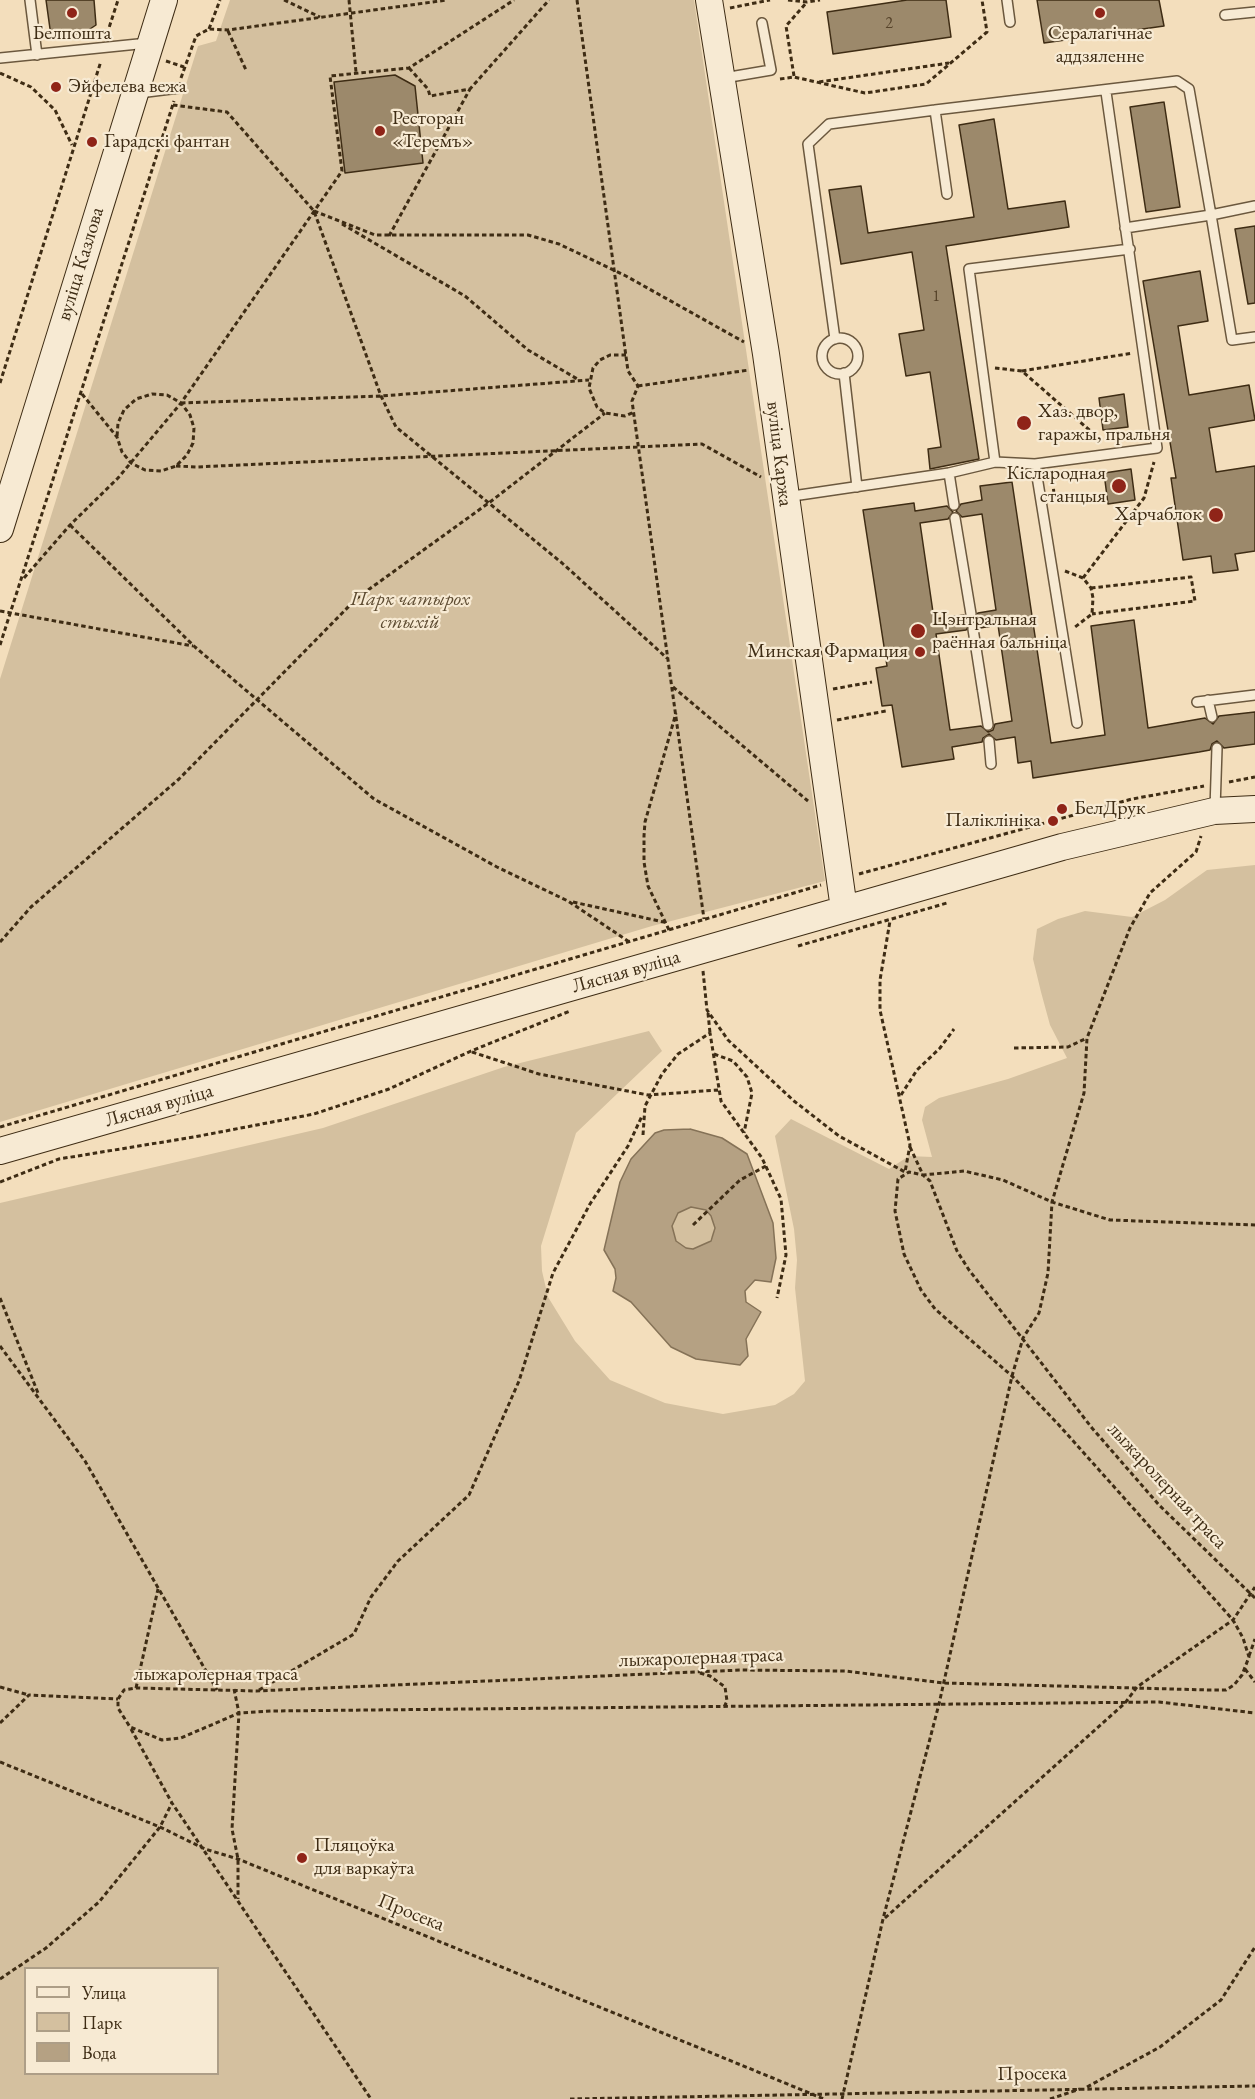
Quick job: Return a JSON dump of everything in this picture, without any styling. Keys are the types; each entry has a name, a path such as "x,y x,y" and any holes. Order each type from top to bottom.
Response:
{"main road":[{"name":"вуліца Казлова","path":"0,529 134,94 155,51 164,0"},
{"name":"вуліца Каржа","path":"709,0 766,354 784,498 844,909"},
{"name":"Лясная вуліца","path":"0,1151 1062,847 1213,822 1255,809"}],"lane":[{"path":"30,0 37,55"},
{"path":"1007,0 1010,22"},
{"path":"1226,15 1255,12"},
{"path":"722,79 771,70 762,23"},
{"path":"0,58 103,47 155,51"},
{"path":"835,339 808,144 829,124 934,110 1106,92 1177,81 1189,89 1232,340 1255,337"},
{"path":"134,94 178,88"},
{"path":"784,498 949,473 995,462 1035,464 1158,448 1106,92"},
{"path":"934,110 947,194"},
{"path":"1125,228 1255,206"},
{"path":"995,462 969,269 1130,249"},
{"path":"835,339 851,342 857,352 853,368 844,374 827,369 822,358 825,346 835,339"},
{"path":"844,374 857,487"},
{"path":"1035,464 1077,723"},
{"path":"949,473 954,505"},
{"path":"955,518 971,614"},
{"path":"973,629 988,725"},
{"path":"1197,702 1255,695"},
{"path":"1208,700 1212,717"},
{"path":"989,741 991,764"},
{"path":"1213,822 1217,748"}],"path":[{"path":"0,383 103,55 103,47 118,0"},
{"path":"209,29 220,0"},
{"path":"284,0 322,18"},
{"path":"349,0 356,72"},
{"path":"0,645 82,394 184,67 196,36 209,29 228,30 447,0"},
{"path":"22,580 70,525 131,463 181,403 342,171 330,76 409,68 514,0"},
{"path":"389,236 470,89 549,0"},
{"path":"577,0 628,371 638,386"},
{"path":"734,0 735,5 770,0"},
{"path":"788,0 807,2 820,0"},
{"path":"773,81 795,77 865,93 926,84 987,32 982,0"},
{"path":"795,77 786,26 807,2"},
{"path":"228,30 246,70"},
{"path":"155,51 184,67"},
{"path":"814,83 951,63"},
{"path":"409,68 428,89 430,96 470,89"},
{"path":"0,73 31,87 55,110 73,147"},
{"path":"173,105 227,112 314,211 381,396 396,427 490,502 669,660"},
{"path":"314,211 375,236 528,235 559,244 614,270 747,343 748,350"},
{"path":"334,219 375,246 465,296 528,350 580,381"},
{"path":"982,366 1022,371 1144,351"},
{"path":"626,355 610,355 600,360 593,368 589,380 591,398 605,413 625,416 634,412"},
{"path":"750,363 752,380"},
{"path":"638,386 750,369"},
{"path":"1022,371 1115,453"},
{"path":"181,403 381,396 589,380"},
{"path":"638,386 632,401 704,920"},
{"path":"82,394 117,438 122,452 131,463 144,470 153,471 162,471 176,466 702,444 765,480 764,468"},
{"path":"117,438 118,423 124,410 136,399 152,394 167,395 181,403 190,415 194,428 193,442 187,456 176,466"},
{"path":"0,942 31,908 179,780 255,699 357,598 490,502 605,413"},
{"path":"1083,578 1144,498 1158,448"},
{"path":"1051,462 1056,505"},
{"path":"70,525 195,647 374,799 497,867 568,901 629,941"},
{"path":"1062,569 1083,578 1091,588 1092,614"},
{"path":"1073,628 1092,614 1195,601 1191,577 1091,588"},
{"path":"0,611 195,647"},
{"path":"828,690 872,682"},
{"path":"673,687 813,805 811,794"},
{"path":"832,721 886,711"},
{"path":"669,930 668,923 648,886 644,862 644,836 645,822 676,712"},
{"path":"860,874 1132,799 1255,777"},
{"path":"842,2099 883,1919 945,1683 1012,1376 1023,1338 1039,1313 1046,1283 1052,1202 1084,1093 1087,1038 1130,928 1150,893 1196,852 1201,836 1213,822"},
{"path":"1190,838 1201,836"},
{"path":"0,1127 827,883"},
{"path":"568,901 668,923"},
{"path":"789,949 951,902"},
{"path":"890,920 880,980 880,1011 910,1145"},
{"path":"713,966 703,969 721,1101 766,1166 781,1199 786,1236 783,1277 777,1298"},
{"path":"0,1182 59,1159 314,1114 389,1089 471,1051 580,1007"},
{"path":"707,1010 728,1040 794,1101 839,1136 905,1172 923,1175 964,1171 1004,1180 1052,1202 1110,1220 1255,1225"},
{"path":"900,1097 917,1070 940,1048 954,1029"},
{"path":"256,1691 354,1635 371,1597 399,1561 469,1495 519,1381 554,1273 590,1204 628,1146 642,1116 648,1095 678,1054 710,1032"},
{"path":"1014,1048 1068,1047 1087,1038"},
{"path":"471,1051 539,1074 648,1095 718,1090"},
{"path":"713,1054 733,1061 747,1077 752,1093 744,1133"},
{"path":"642,1116 643,1135"},
{"name":"лыжаролерная траса","path":"910,1145 905,1172 898,1179 895,1211 904,1254 911,1272 935,1309 1012,1376 1058,1424 1233,1620 1243,1638 1248,1657"},
{"name":"лыжаролерная траса","path":"910,1145 923,1175 930,1181 939,1198 957,1251 969,1270 1092,1428 1159,1505 1255,1598"},
{"path":"693,1225 740,1180 766,1166"},
{"path":"0,1298 40,1398"},
{"path":"0,1346 85,1461 217,1690"},
{"path":"136,1688 158,1587"},
{"path":"883,1919 1125,1703 1137,1687 1233,1620 1255,1587"},
{"name":"лыжаролерная траса","path":"1255,1640 1245,1669 1234,1685 1226,1690 945,1683 845,1671 741,1670 256,1691 136,1688 124,1690 118,1699 118,1708 130,1727 162,1740 181,1738 239,1713 1159,1702 1255,1713"},
{"path":"1245,1669 1255,1682"},
{"path":"698,1672 710,1676 725,1687 727,1701 723,1708"},
{"path":"0,1687 29,1695 118,1699"},
{"path":"234,1689 239,1713 232,1829 238,1859 238,1901"},
{"path":"0,1723 29,1695"},
{"path":"130,1727 172,1803 371,2099"},
{"name":"Просека","path":"0,1762 160,1827 205,1849 238,1859 824,2099"},
{"path":"0,1979 46,1948 99,1902 160,1827 172,1803"},
{"path":"1050,2099 1084,2088 1160,2047 1221,2000 1255,1947"},
{"name":"Просека","path":"570,2099 1255,2086"}],"green space":[{"name":"Парк чатырох стыхій","path":"230,0 694,0 825,881 652,926 0,1122 0,679 198,46 216,41"},
{"path":"1255,865 1255,2099 0,2099 0,1203 323,1128 504,1067 649,1031 662,1051 576,1133 541,1246 542,1271 548,1297 575,1341 610,1380 665,1403 723,1414 775,1405 794,1394 805,1381 795,1288 797,1260 794,1229 775,1136 791,1119 889,1169 909,1156 932,1157 922,1120 925,1107 939,1098 1008,1079 1067,1058 1050,1025 1033,959 1037,929 1058,919 1085,911 1132,917 1165,900 1207,870"},
{"path":"693,1207 701,1208 708,1213 713,1220 713,1236 708,1243 701,1248 693,1249 685,1248 678,1243 673,1236 672,1228 673,1220 678,1213 685,1208"}],"water":[{"path":"690,1129 722,1138 747,1154 773,1223 776,1258 771,1282 755,1280 745,1291 746,1302 761,1312 746,1339 748,1356 740,1365 696,1359 671,1347 631,1302 613,1291 616,1278 615,1269 604,1250 620,1182 631,1159 655,1133 664,1130","holes":["691,1207 706,1210 715,1228 711,1241 693,1249 686,1248 676,1241 672,1226 678,1213"]}],"building":[{"name":"Белпошта","path":"46,0 94,0 96,25 84,33 51,36"},
{"path":"907,0 946,0 951,37 833,54 827,12"},
{"name":"Сералагічнае аддзяленне","path":"1037,0 1159,0 1164,26 1044,43"},
{"name":"Ресторан «Теремъ»","path":"395,75 415,86 423,163 345,173 334,82"},
{"path":"1164,102 1180,207 1146,212 1130,107"},
{"path":"994,119 1008,209 1065,201 1069,227 946,246 979,459 930,469 928,449 941,447 930,372 906,376 899,334 924,330 912,252 841,264 829,190 861,186 868,233 974,217 959,125"},
{"path":"1255,226 1255,303 1248,304 1235,229"},
{"path":"1200,271 1208,321 1178,326 1189,395 1249,385 1255,420 1209,428 1216,472 1255,466 1255,551 1235,554 1238,570 1213,573 1211,556 1183,560 1171,478 1176,478 1143,281"},
{"path":"1124,394 1128,427 1103,430 1099,398"},
{"name":"Кіслародная станцыя","path":"1131,469 1135,500 1108,504 1104,473"},
{"name":"Цэнтральная раённая бальніца","path":"1012,482 1051,743 1105,735 1091,626 1134,620 1148,728 1205,718 1213,724 1219,716 1255,712 1255,744 1224,748 1217,741 1212,744 1210,750 1033,778 1031,761 1018,763 1015,737 996,740 989,734 983,738 982,742 952,747 954,759 902,767 892,705 882,706 876,668 887,666 863,510 914,503 915,511 947,506 953,512 948,519 920,523 934,619 964,615 968,620 973,620 978,613 996,610 982,514 962,517 956,511 961,504 982,500 980,486","holes":["973,622 980,628 998,625 1012,721 995,724 993,730 988,732 981,726 950,730 936,634 966,630"]}],"place":[{"name":"Белпошта","path":"72,13"},
{"name":"Сералагічнае аддзяленне","path":"1100,13"},
{"name":"Эйфелева вежа","path":"56,87"},
{"name":"Ресторан «Теремъ»","path":"380,131"},
{"name":"Гарадскі фантан","path":"92,142"},
{"name":"Хаз. двор, гаражы, пральня","path":"1024,423"},
{"name":"Кіслародная станцыя","path":"1119,486"},
{"name":"Харчаблок","path":"1216,515"},
{"name":"Цэнтральная раённая бальніца","path":"918,631"},
{"name":"Минская Фармация","path":"920,652"},
{"name":"БелДрук","path":"1062,809"},
{"name":"Паліклініка","path":"1053,821"},
{"name":"Пляцоўка для варкаўта","path":"302,1858"}]}
